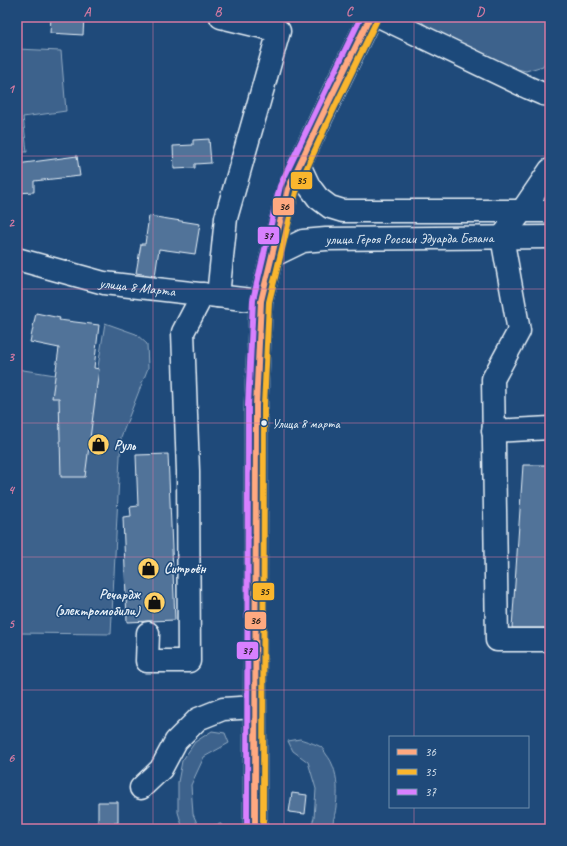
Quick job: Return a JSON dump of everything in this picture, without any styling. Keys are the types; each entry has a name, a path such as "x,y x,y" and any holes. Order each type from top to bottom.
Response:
{"main road":[{"path":"148,633 147,661 189,660 188,472 183,332 210,295 226,218 278,31 221,17"},
{"path":"255,829 256,413 261,300 288,189 370,17"},
{"path":"381,17 529,88 543,94 550,95"},
{"name":"улица Героя России Эдуарда Белана","path":"299,165 308,186 318,198 330,207 343,211 550,211"},
{"path":"550,170 502,237 519,332 492,379 497,640 550,640"},
{"name":"улица Героя России Эдуарда Белана","path":"272,256 303,241 326,239 550,237"},
{"name":"улица 8 Марта","path":"17,259 104,283 261,300"},
{"path":"493,431 550,428"},
{"path":"141,788 161,769 176,741 198,719 222,709 255,707"}],"shaded area":[{"path":"419,17 550,17 550,52 543,66 526,71 508,67 430,29 421,21"},
{"path":"17,49 61,51 66,111 23,117 27,152 17,152"},
{"path":"105,323 136,334 147,344 148,368 121,437 111,634 17,633 17,369 96,379"},
{"path":"212,731 225,733 229,743 204,757 191,785 193,814 199,828 221,824 223,829 183,829 178,812 178,782 182,761 195,742"},
{"path":"300,739 321,747 335,771 337,801 331,829 310,829 314,818 316,789 308,762 293,751 288,741"}],"building":[{"path":"51,17 84,17 83,35 50,33"},
{"path":"209,139 211,163 195,164 195,168 174,169 173,146 193,145 193,140"},
{"path":"77,156 80,176 34,181 34,192 17,193 17,164"},
{"path":"149,216 200,224 195,254 159,249 155,276 136,273 141,244 145,244"},
{"path":"36,313 60,318 59,320 99,325 94,368 99,369 85,477 61,477 59,398 52,398 59,348 30,342"},
{"name":"Ситроён","path":"168,454 175,620 127,622 123,517 131,516 130,507 138,506 136,455"},
{"path":"523,465 550,465 550,628 512,628"},
{"path":"292,793 307,795 305,814 289,812"},
{"path":"98,802 118,802 118,823 98,823"}],"transit line":[{"name":"37","path":"247,829 248,406 253,300 280,186 361,17"},
{"name":"36","path":"255,829 256,406 261,301 288,189 370,17"},
{"name":"35","path":"263,829 264,406 269,302 296,192 329,119 377,20"}],"place":[{"name":"Улица 8 марта","path":"264,423"},
{"name":"Руль","path":"99,445"},
{"name":"Ситроён","path":"149,568"},
{"name":"Речардж (электромобили)","path":"155,602"}]}
